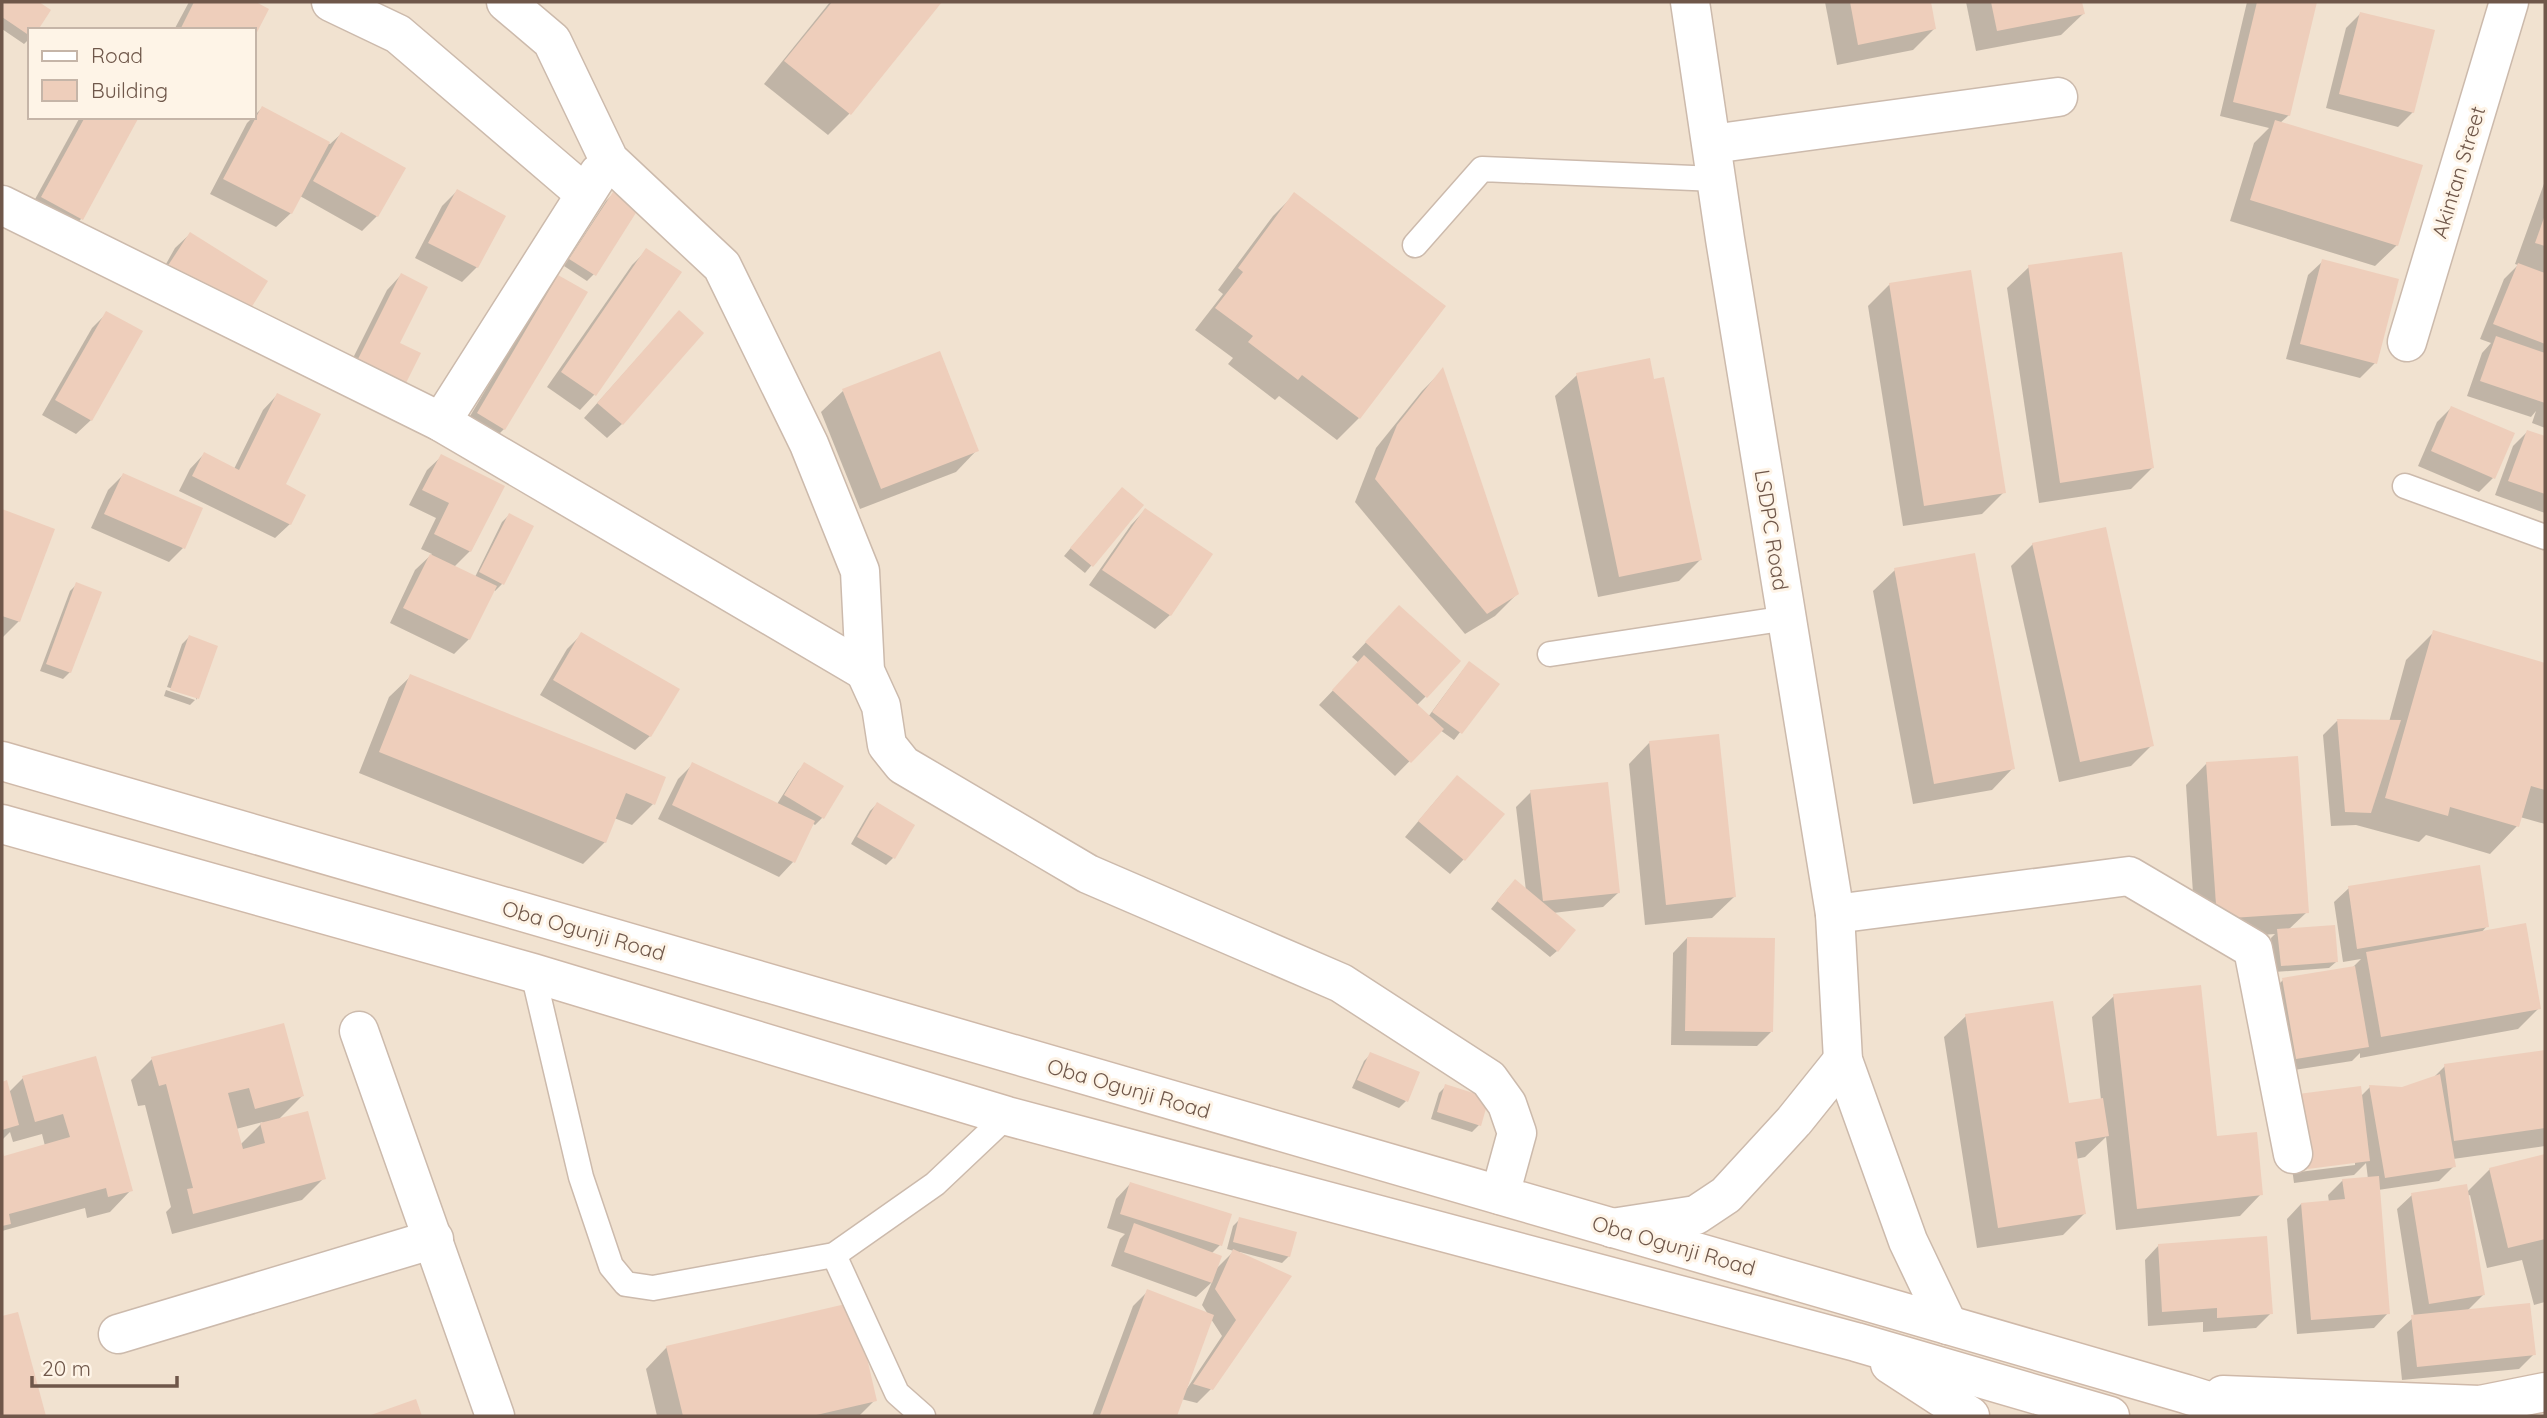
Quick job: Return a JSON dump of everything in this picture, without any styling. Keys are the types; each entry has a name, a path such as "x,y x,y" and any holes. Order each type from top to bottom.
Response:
{"street":[{"path":"331,2 398,34 584,194"},
{"path":"506,2 552,41 608,160 722,266 809,444 860,571 865,671 881,706 887,745 904,765 1088,874 1341,983 1489,1079 1507,1104 1517,1133 1485,1242"},
{"name":"LSDPC Road","path":"1690,2 1835,914 1843,1060 1908,1241 1948,1325"},
{"name":"Akintan Street","path":"2407,342 2509,2"},
{"path":"1714,162 2058,97"},
{"path":"441,422 608,160"},
{"path":"2,205 441,422 865,671"},
{"name":"Oba Ogunji Road","path":"2,761 2256,1416"},
{"path":"2,824 533,973 1007,1116 1856,1342 2110,1416"},
{"path":"381,932 396,876"},
{"path":"1835,914 2129,876 2253,948 2293,1154"},
{"path":"359,1031 495,1416"},
{"path":"1612,1228 1696,1215 1726,1195 1794,1121 1843,1060"},
{"path":"118,1334 434,1239"},
{"path":"1856,1342 1970,1416"},
{"path":"2186,1394 2480,1405 2545,1392"}],"lane":[{"path":"1415,245 1482,169 1714,162"},
{"path":"2404,486 2545,537"},
{"path":"1550,654 1787,618"},
{"path":"533,973 581,1177 611,1266 626,1284 653,1288 834,1255 935,1184 1007,1116"},
{"path":"834,1255 897,1393 923,1416"}],"shaded area":[{"path":"2,2 2545,2 2545,1416 2,1416"}],"building":[{"path":"2,2 39,2 51,10 39,28 28,28 28,35 2,17"},
{"path":"194,2 256,2 269,9 256,34 256,28 181,28"},
{"path":"832,2 942,2 851,115 784,61"},
{"path":"1850,2 1931,2 1936,29 1858,45"},
{"path":"1991,2 2082,2 2085,14 1997,31"},
{"path":"2257,2 2317,2 2290,116 2233,102"},
{"path":"2360,12 2435,30 2414,113 2339,94"},
{"path":"262,106 330,142 292,214 223,179"},
{"path":"84,119 138,119 83,220 41,197"},
{"path":"2275,120 2423,165 2398,246 2250,200"},
{"path":"341,132 406,168 378,217 313,181"},
{"path":"457,189 506,216 478,268 428,243"},
{"path":"613,192 639,208 596,276 569,259"},
{"path":"1294,192 1446,306 1360,419 1302,375 1298,380 1248,342 1253,336 1215,308 1243,272 1238,268"},
{"path":"2545,215 2545,246 2535,243"},
{"path":"190,232 268,281 246,316 167,267"},
{"path":"646,248 682,272 596,396 561,372"},
{"path":"2122,252 2154,468 2060,483 2028,265"},
{"path":"2322,259 2399,279 2377,364 2300,344"},
{"path":"2518,263 2545,273 2545,344 2493,324"},
{"path":"1971,270 2006,493 1924,506 1889,283"},
{"path":"401,273 428,287 400,343 421,353 402,391 354,367"},
{"path":"558,275 588,292 505,430 477,413"},
{"path":"679,310 704,333 623,425 597,403"},
{"path":"106,311 143,331 92,421 55,400"},
{"path":"2496,336 2545,353 2545,403 2480,381"},
{"path":"940,351 979,451 881,489 842,389"},
{"path":"1650,358 1654,379 1664,377 1702,560 1619,577 1576,373"},
{"path":"1443,367 1519,594 1487,614 1375,479 1397,425"},
{"path":"277,393 321,414 286,484 306,495 291,525 192,476 204,452 239,470"},
{"path":"2451,406 2515,433 2495,479 2431,451"},
{"path":"2527,430 2545,436 2545,494 2508,481"},
{"path":"441,454 505,486 471,552 434,534 449,503 422,490"},
{"path":"123,473 203,508 185,549 104,514"},
{"path":"1122,487 1144,505 1093,567 1070,548"},
{"path":"1145,508 1213,554 1171,616 1102,570"},
{"path":"2,509 55,529 20,622 2,616"},
{"path":"509,513 534,526 504,585 479,572"},
{"path":"2106,527 2154,746 2080,762 2032,543"},
{"path":"1975,553 2015,769 1934,784 1894,568"},
{"path":"430,554 497,586 470,640 403,608"},
{"path":"76,582 102,592 71,673 46,664"},
{"path":"1399,605 1461,661 1427,698 1365,642"},
{"path":"2433,630 2545,663 2545,790 2531,786 2519,827 2450,807 2448,816 2385,798"},
{"path":"581,632 680,689 651,737 553,680"},
{"path":"189,635 218,646 199,699 170,690"},
{"path":"1364,655 1444,729 1411,763 1332,690"},
{"path":"1469,661 1500,684 1462,734 1432,712"},
{"path":"410,674 666,777 655,805 626,793 606,843 379,752"},
{"path":"2337,719 2401,720 2371,813 2345,812"},
{"path":"1719,734 1736,897 1666,905 1649,741"},
{"path":"2298,756 2309,913 2217,919 2206,762"},
{"path":"692,762 815,821 795,863 672,805"},
{"path":"804,762 844,786 824,819 784,795"},
{"path":"1457,775 1505,814 1465,861 1418,821"},
{"path":"1608,782 1620,893 1543,901 1530,790"},
{"path":"877,802 915,825 895,859 857,837"},
{"path":"2480,865 2489,927 2357,949 2348,886"},
{"path":"1515,879 1576,930 1558,952 1497,901"},
{"path":"2526,923 2541,1009 2381,1037 2366,952"},
{"path":"2335,925 2338,962 2281,966 2277,929"},
{"path":"1687,937 1775,938 1773,1032 1685,1031"},
{"path":"2355,966 2369,1047 2296,1059 2282,978"},
{"path":"2201,985 2217,1136 2257,1132 2263,1195 2137,1209 2113,994"},
{"path":"2053,1001 2069,1103 2103,1098 2109,1136 2075,1142 2086,1214 1998,1228 1965,1014"},
{"path":"284,1023 304,1096 255,1109 249,1088 228,1093 243,1149 265,1143 260,1123 308,1111 326,1179 193,1214 187,1189 193,1188 166,1084 159,1086 151,1057"},
{"path":"2545,1050 2545,1128 2454,1141 2444,1064"},
{"path":"1370,1052 1420,1072 1408,1102 1357,1080"},
{"path":"96,1056 133,1191 108,1197 106,1188 9,1214 11,1224 2,1226 2,1149 4,1156 70,1137 63,1114 35,1122 22,1076"},
{"path":"2440,1074 2456,1167 2385,1178 2369,1085 2402,1087"},
{"path":"7,1080 19,1125 2,1130 2,1082"},
{"path":"1445,1084 1489,1098 1481,1126 1437,1112"},
{"path":"2361,1086 2370,1161 2308,1169 2298,1094"},
{"path":"2545,1154 2545,1239 2508,1248 2489,1168"},
{"path":"2379,1176 2390,1314 2311,1320 2301,1203 2345,1199 2342,1179"},
{"path":"1130,1182 1232,1214 1222,1246 1120,1214"},
{"path":"2467,1184 2485,1295 2429,1304 2411,1193"},
{"path":"1239,1217 1297,1232 1290,1257 1233,1242"},
{"path":"1134,1223 1222,1256 1212,1283 1124,1252"},
{"path":"2267,1236 2273,1314 2217,1318 2217,1308 2162,1312 2158,1244"},
{"path":"1233,1249 1292,1276 1213,1390 1193,1384 1236,1320 1215,1289"},
{"path":"1147,1289 1214,1315 1177,1416 1100,1415"},
{"path":"854,1302 877,1401 812,1416 683,1416 666,1346"},
{"path":"2530,1303 2536,1355 2417,1367 2411,1315"},
{"path":"18,1312 46,1416 2,1416 2,1316"},
{"path":"416,1399 422,1416 368,1416"}]}
